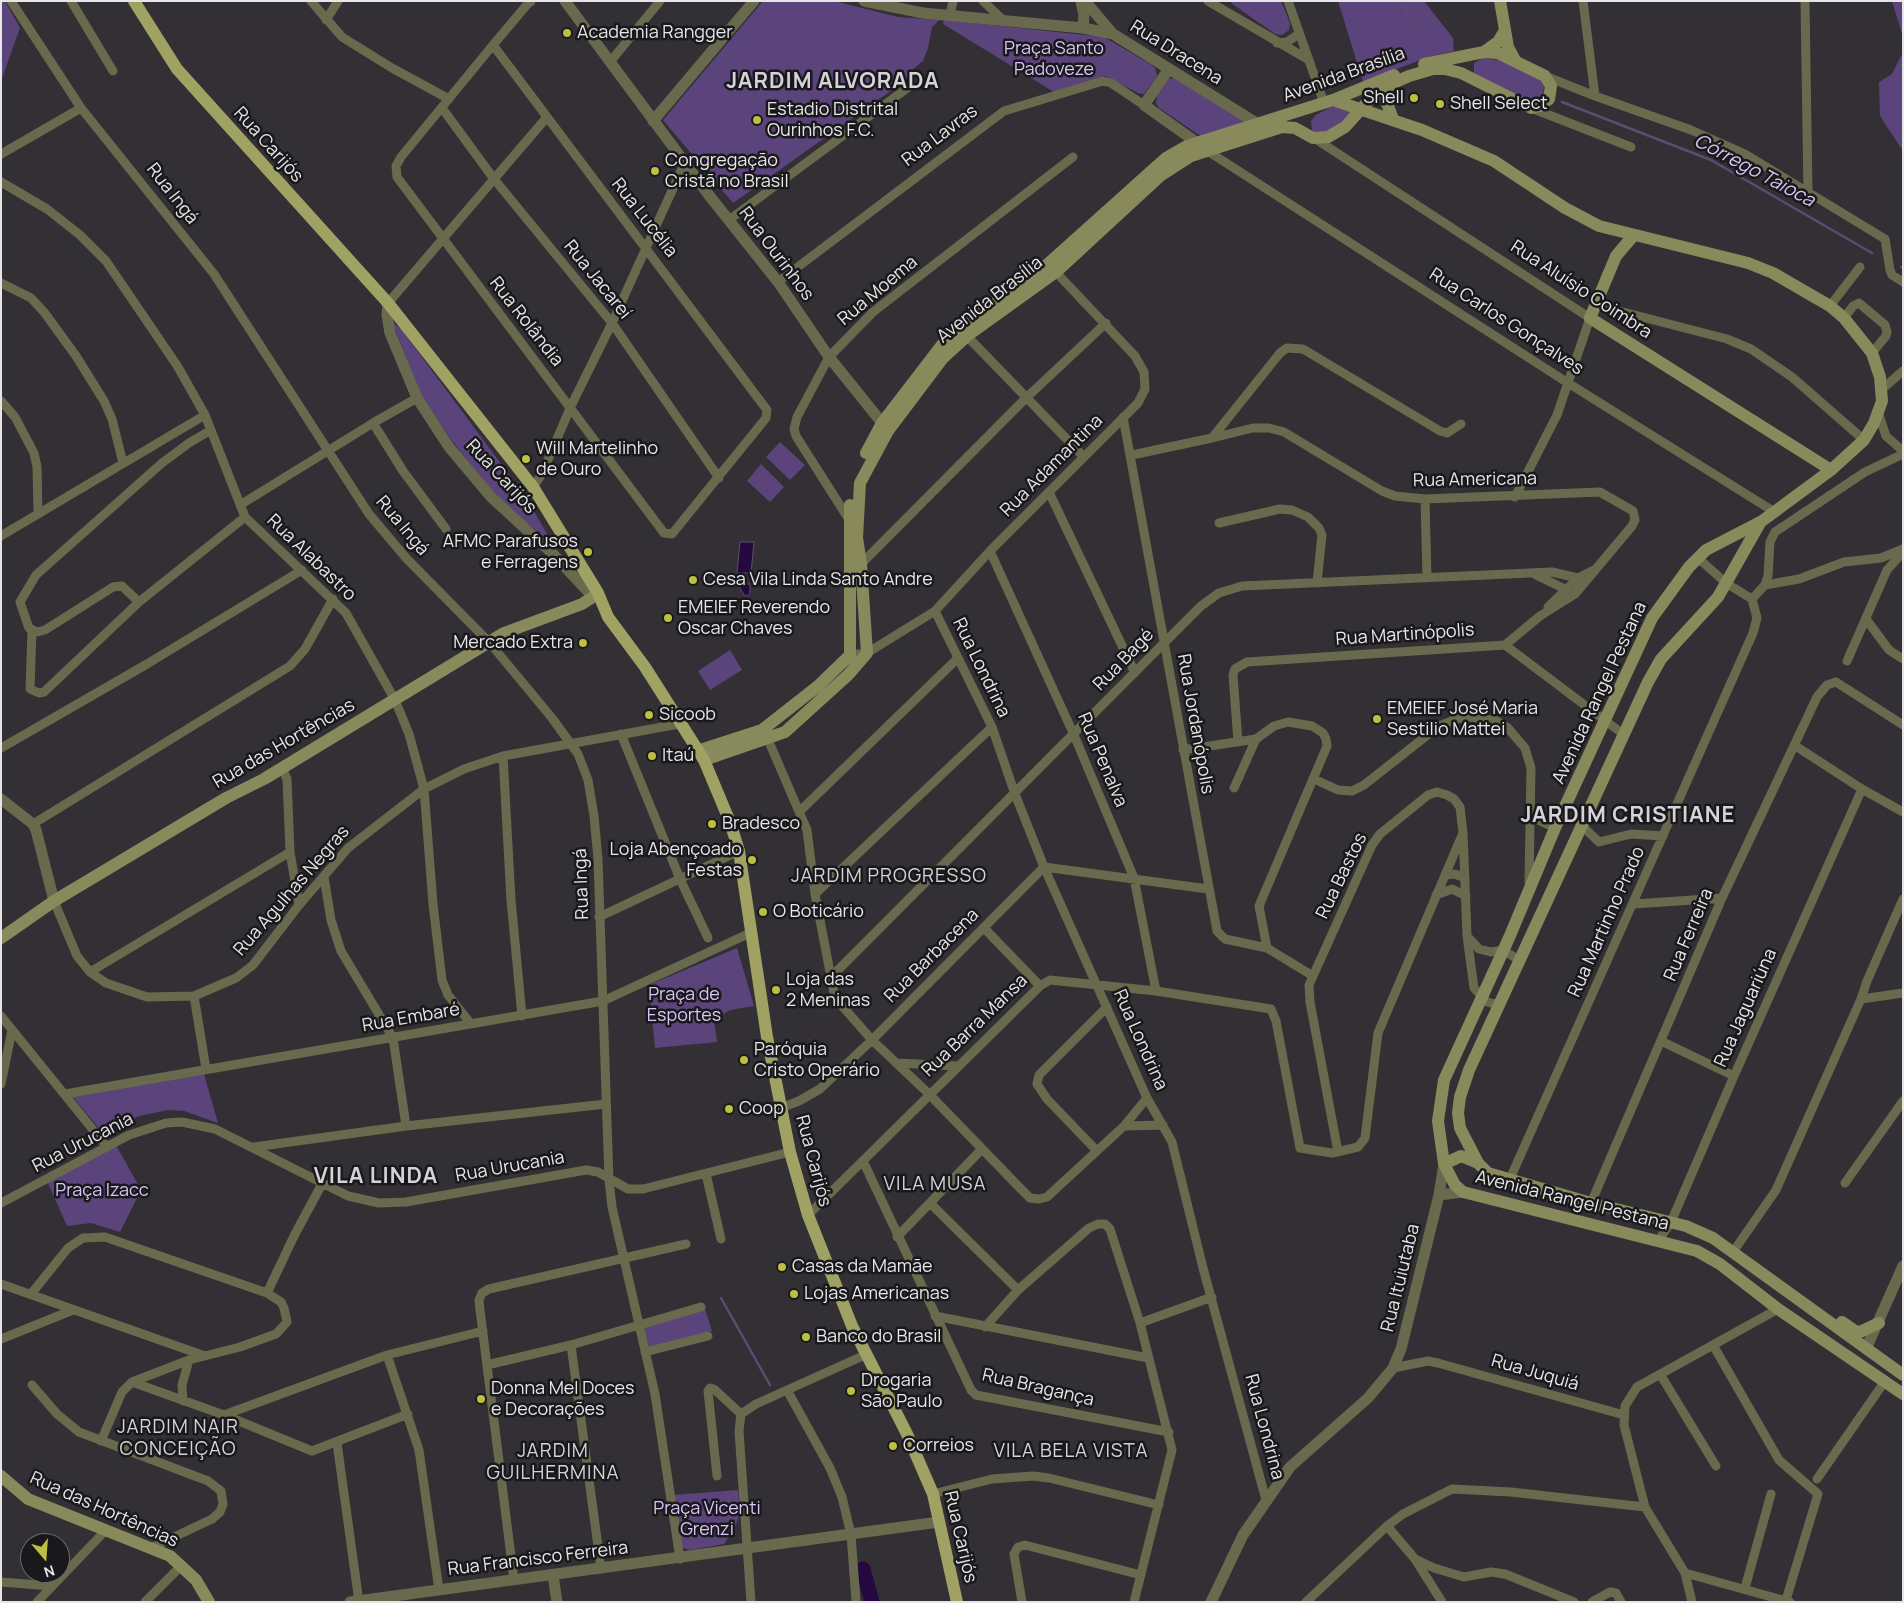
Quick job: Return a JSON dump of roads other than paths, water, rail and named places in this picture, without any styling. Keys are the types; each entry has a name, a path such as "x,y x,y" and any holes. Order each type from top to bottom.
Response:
{"main road":[{"name":"Rua Carijós","path":"134,1 177,68 388,303 533,487 595,595 640,649 645,667 700,755 739,851 750,933 781,1108 790,1152 808,1215 865,1354 907,1434 933,1494 957,1602"},
{"path":"1500,3 1508,47 1516,62"},
{"path":"1474,79 1471,72 1471,62 1498,42 1505,30"},
{"path":"1481,53 1495,52 1546,76 1551,86 1548,99 1540,106 1531,108"},
{"name":"Avenida Brasília","path":"1202,146 1258,124 1325,103 1425,64 1481,53"},
{"name":"Avenida Brasília","path":"850,655 848,518 855,475 885,427 942,345 1052,268 1166,158 1181,148 1221,146 1282,127 1295,128 1310,136 1325,138 1342,130 1372,98 1389,85 1409,76 1433,69 1450,70 1474,79 1531,108"},
{"path":"1389,85 1385,98 1393,119"},
{"path":"1310,136 1306,119 1325,103 1362,109 1393,119 1494,161 1565,208 1607,229 1748,263 1795,284 1830,306 1844,318 1872,353 1881,390 1878,412 1866,437 1831,470 1773,511 1762,521"},
{"path":"1607,229 1616,246 1616,256"},
{"path":"1590,318 1616,256 1633,236"},
{"name":"Rua Aluísio Coimbra","path":"1590,318 1831,470"},
{"name":"Avenida Brasília","path":"866,653 861,564 857,538 860,483 885,427"},
{"name":"Avenida Rangel Pestana","path":"1762,521 1715,545 1698,558 1652,618 1444,1080 1440,1094 1439,1138 1444,1164 1455,1185 1463,1192 1697,1250 1709,1256 1778,1308"},
{"name":"Avenida Rangel Pestana","path":"1762,521 1711,606 1662,658 1623,734 1468,1070 1459,1105 1460,1128 1478,1163 1488,1173 1509,1181 1695,1229 1733,1252 1806,1304"},
{"name":"Rua das Hortências","path":"1,938 54,901 226,798 282,768 504,633 582,604 595,595"},
{"path":"700,755 766,734 785,732 848,675 866,653"},
{"path":"766,734 850,655"},
{"path":"1444,1164 1461,1156 1478,1163"},
{"path":"1778,1308 1791,1303 1806,1304 1830,1313 1855,1331 1867,1330 1878,1323"},
{"path":"1806,1304 1903,1374"},
{"path":"1778,1308 1903,1394"},
{"path":"1842,1353 1854,1355 1866,1349"},
{"name":"Rua das Hortências","path":"1,1476 28,1499 153,1547 182,1565 196,1580 208,1602"}],"street":[{"path":"71,1 113,71"},
{"path":"311,1 337,33 355,46 449,99"},
{"path":"326,20 338,1"},
{"name":"Rua Rolândia","path":"530,1 401,157 396,171 397,177 406,192 571,406 664,533 669,535 676,532 766,418 768,410"},
{"name":"Rua Ourinhos","path":"566,1 653,121 778,282 829,357 885,427"},
{"path":"610,62 660,1"},
{"path":"653,121 754,1"},
{"path":"864,1 900,10 1083,28 1113,34"},
{"path":"950,15 953,1"},
{"path":"983,1 1002,20"},
{"path":"1081,1 1084,15 1083,28"},
{"name":"Rua Dracena","path":"1085,1 1113,34 1258,124"},
{"path":"1208,1 1309,60"},
{"path":"1288,1 1325,103"},
{"path":"1583,1 1595,96"},
{"path":"1805,1 1808,192"},
{"name":"Rua Ingá","path":"12,2 81,108 214,274 370,514 407,559 489,642 571,742 588,780 594,816 604,1001 609,1180 623,1260 655,1394 680,1559"},
{"path":"1277,43 1287,42 1299,34"},
{"name":"Rua Lucélia","path":"493,45 768,410"},
{"path":"1144,105 1169,69"},
{"path":"1546,76 1727,145 1885,239 1892,275 1903,282"},
{"name":"Rua Lavras","path":"778,282 994,116 1004,111 1103,81 1111,83 1202,146"},
{"path":"729,220 910,86"},
{"path":"1,154 81,108"},
{"name":"Rua Jacareí","path":"442,108 494,179 612,322 719,478"},
{"path":"1531,108 1631,147"},
{"path":"388,303 547,117"},
{"name":"Rua Aluísio Coimbra","path":"1310,136 1590,318"},
{"name":"Rua Carlos Gonçalves","path":"1202,146 1568,383 1773,511"},
{"path":"1221,146 1222,160"},
{"name":"Rua Moema","path":"848,518 796,436 794,429 797,417 829,357 872,312 1073,157"},
{"path":"533,487 542,474 571,406 612,322 685,162"},
{"name":"Rua Alabastro","path":"1,182 47,209 80,235 106,261 178,367 205,415 245,517 346,613 395,700 409,734 424,789 433,904 442,980 448,995 471,1024"},
{"path":"1830,306 1860,267"},
{"name":"Rua Adamantina","path":"850,655 866,653 935,611 990,551 1138,403 1145,389 1144,372 1136,356 1052,268"},
{"path":"1,282 31,298 44,312 76,356 104,401 112,418 123,463"},
{"name":"Rua Carijós","path":"388,303 387,315 390,333 418,398 449,446 491,497 595,595"},
{"path":"1844,318 1853,306 1859,303 1885,325 1886,336 1872,353"},
{"path":"1596,305 1727,339 1751,349 1792,378 1866,437 1886,436"},
{"path":"1515,497 1553,424 1590,318"},
{"path":"848,576 1026,398 1106,323"},
{"path":"963,332 1083,456"},
{"path":"1212,438 1280,353 1287,348 1303,349 1440,432 1447,432 1461,424"},
{"path":"1881,390 1903,371"},
{"path":"240,506 372,423 418,398"},
{"path":"1,401 15,417 34,453 37,467 38,513"},
{"path":"1698,558 1726,583 1752,599 1765,585 1769,570 1770,542 1774,532 1865,472 1903,452 1886,436 1878,412"},
{"path":"1,536 205,415"},
{"name":"Rua Jordanópolis","path":"1123,417 1132,455 1183,750 1217,931 1225,939 1267,948 1312,976"},
{"path":"372,423 403,471 446,529"},
{"name":"Rua Americana","path":"1132,455 1253,428 1284,432 1382,491 1395,496 1425,499 1515,497 1600,492 1633,511 1635,520 1599,567"},
{"path":"211,430 189,443 162,463 36,575 20,602 24,617 32,631 30,688 33,692 44,692 139,602 245,517"},
{"path":"1049,492 1135,672"},
{"path":"1425,499 1428,578"},
{"path":"1219,522 1280,509 1292,510 1308,517 1319,528 1322,535 1318,582"},
{"path":"857,538 873,551"},
{"path":"1765,585 1799,579 1844,562 1882,558 1903,550"},
{"path":"1847,661 1887,570 1903,550"},
{"name":"Rua Penalva","path":"990,551 1074,735 1134,878 1156,990"},
{"path":"1540,616 1578,578 1599,567"},
{"path":"1599,567 1575,594 1540,616 1505,645 1623,734"},
{"path":"1,748 147,664 302,570"},
{"name":"Rua Bagé","path":"832,976 1201,606 1219,593 1242,586 1552,572 1578,578"},
{"name":"Rua Bagé","path":"1533,574 1565,589"},
{"path":"32,631 45,630 112,586 122,586 139,602"},
{"path":"32,824 290,666 305,649 333,599"},
{"name":"Rua Martinho Prado","path":"1509,1181 1634,904 1753,633 1757,618 1752,599"},
{"name":"Rua Londrina","path":"935,611 992,727 1015,794 1044,867 1147,1098 1163,1125 1179,1166 1266,1500"},
{"path":"1867,615 1889,650 1903,659"},
{"name":"Rua Martinópolis","path":"1238,742 1233,675 1235,669 1247,662 1505,645"},
{"path":"800,811 958,658"},
{"name":"Rua Ferreira","path":"1591,1203 1722,898 1817,697 1827,685 1836,682 1903,725"},
{"path":"1314,779 1338,790 1352,791 1364,785 1439,726 1460,718 1486,718 1507,727 1525,748 1531,768 1529,888"},
{"path":"1183,750 1256,739 1274,726 1288,722 1312,726 1324,733 1327,746 1259,906 1267,948"},
{"name":"Rua Agulhas Negras","path":"1,799 32,824 39,836 54,901 77,956 90,972 106,983 147,997 194,996 236,978 253,965 299,905 348,848 424,789 464,769 502,756 571,742 679,724"},
{"path":"815,894 992,727"},
{"path":"621,734 680,879 708,938"},
{"path":"766,734 807,830 815,894 834,993 837,1000 872,1040 929,1094 1030,1198 1039,1199 1047,1197 1124,1126 1147,1098"},
{"path":"1234,788 1256,739"},
{"path":"1794,745 1862,789 1903,812"},
{"path":"502,756 511,900 522,1016"},
{"path":"282,768 286,779 290,852 299,905"},
{"name":"Rua Jaguariúna","path":"1659,1240 1671,1222 1862,789"},
{"name":"Rua Bastos","path":"1338,1152 1309,997 1309,985 1372,845 1380,834 1422,799 1438,792 1454,799 1460,807 1463,833 1467,936 1474,988 1481,997"},
{"path":"1531,810 1538,820 1556,828"},
{"path":"1582,825 1599,842 1636,834 1663,836"},
{"path":"1338,1152 1358,1147 1363,1143 1378,1033 1463,833"},
{"path":"599,917 739,851"},
{"path":"90,972 290,852"},
{"path":"1044,867 1208,889"},
{"name":"Rua Barbacena","path":"781,1108 799,1102 820,1089 872,1040 1044,867"},
{"path":"1446,875 1455,874 1465,878"},
{"path":"324,877 332,920 341,951 393,1038 406,1126"},
{"path":"1436,895 1452,889 1466,896"},
{"path":"1634,904 1722,898"},
{"path":"1733,1252 1776,1190 1861,999 1903,899"},
{"path":"984,928 1040,986"},
{"name":"Rua Embaré","path":"65,1094 604,1001 750,933"},
{"path":"1467,936 1479,949 1490,952 1503,950 1519,960"},
{"name":"Rua Barra Mansa","path":"808,1215 1040,986 1050,980 1058,979 1156,990 1271,1008 1276,1021 1300,1148 1332,1153 1338,1152"},
{"path":"1861,999 1903,993"},
{"path":"194,996 206,1069"},
{"path":"1481,997 1487,1002 1499,1005"},
{"path":"1096,1150 1040,1091 1037,1084 1039,1075 1107,1007"},
{"path":"1,1016 107,1148"},
{"path":"1,1084 12,1030"},
{"path":"1661,1041 1734,1076"},
{"path":"896,1063 958,1066"},
{"path":"1845,1183 1903,1101"},
{"path":"254,1147 406,1126 606,1104"},
{"name":"Rua Urucania","path":"1,1203 107,1148 129,1134 166,1123 182,1122 215,1129 254,1147 322,1184 364,1201 379,1203 406,1202 586,1170 598,1172 620,1186 635,1190 790,1152"},
{"path":"1124,1126 1163,1125"},
{"path":"897,1237 931,1204 982,1149"},
{"name":"Rua Bragança","path":"863,1161 968,1386 976,1394 1169,1432"},
{"name":"Rua Ituiutaba","path":"1393,1368 1401,1349 1439,1195 1444,1164"},
{"path":"706,1174 721,1239"},
{"path":"267,1293 295,1234 322,1184"},
{"path":"1439,1195 1463,1192"},
{"path":"931,1204 1018,1290"},
{"path":"985,1327 1018,1290 1088,1228 1098,1224 1105,1224 1110,1229 1140,1323 1172,1450 1134,1602"},
{"path":"31,1294 68,1248 84,1238 94,1236 105,1237 267,1293 281,1302 284,1308 287,1322 276,1334 188,1360 132,1382 122,1392 101,1441"},
{"path":"514,1580 479,1300 482,1293 489,1289 623,1260 686,1244"},
{"path":"1866,1349 1903,1266"},
{"path":"1,1284 205,1356"},
{"path":"1140,1323 1212,1297"},
{"path":"487,1365 639,1327 701,1307"},
{"path":"1692,1602 1685,1573 1645,1507 1624,1424 1625,1406 1631,1393 1637,1387 1778,1308"},
{"path":"1,1339 73,1310"},
{"path":"936,1316 1148,1358"},
{"path":"224,1415 388,1355 483,1331"},
{"path":"645,1352 708,1336"},
{"path":"572,1345 601,1569"},
{"path":"1685,1573 1788,1601 1797,1559 1818,1499 1815,1489 1779,1460 1713,1345"},
{"path":"741,1414 787,1390 865,1354"},
{"path":"388,1355 419,1450 439,1590"},
{"path":"183,1401 182,1385 188,1360"},
{"name":"Rua Juquiá","path":"1393,1368 1428,1361 1438,1363 1624,1415"},
{"path":"1211,1602 1244,1535 1290,1467 1368,1398 1393,1368"},
{"path":"1660,1374 1716,1466"},
{"path":"132,1382 224,1415 309,1450 316,1450 337,1443 408,1414"},
{"path":"1817,1479 1885,1382"},
{"path":"32,1385 68,1425 101,1441 208,1480 221,1492 223,1504 220,1512 212,1519 153,1547"},
{"path":"717,1476 708,1391 710,1388 714,1389 741,1414"},
{"path":"787,1390 830,1468 842,1497 851,1535 856,1601"},
{"path":"741,1414 739,1431 751,1602"},
{"path":"337,1443 356,1601"},
{"path":"933,1494 992,1479 1033,1476 1159,1505"},
{"path":"1306,1602 1387,1526 1403,1514 1452,1489 1502,1492 1645,1507"},
{"path":"1745,1588 1771,1494"},
{"name":"Rua Francisco Ferreira","path":"356,1601 680,1559 939,1522"},
{"path":"1387,1526 1415,1559 1442,1602"},
{"path":"37,1602 106,1530"},
{"path":"1022,1602 1014,1554 1018,1547 1026,1545 1141,1574"},
{"path":"1415,1559 1434,1568 1464,1577 1491,1572 1505,1574 1574,1602"},
{"path":"145,1602 182,1565"},
{"path":"553,1575 557,1602"},
{"path":"1,1582 51,1586"},
{"path":"1592,1602 1610,1592 1616,1593 1621,1602"}],"waterway":[{"name":"Córrego Taioca","path":"1399,1 1411,17 1424,26"},
{"name":"Córrego Taioca","path":"1562,102 1711,160 1872,253"},
{"path":"721,1298 770,1385"},
{"path":"863,1569 872,1602"}],"place":[{"name":"Academia Rangger","path":"567,33"},
{"name":"Shell","path":"1414,98"},
{"name":"Shell Select","path":"1440,104"},
{"name":"Estadio Distrital Ourinhos F.C.","path":"757,120"},
{"name":"Congregação Cristã no Brasil","path":"655,171"},
{"name":"Will Martelinho de Ouro","path":"526,459"},
{"name":"AFMC Parafusos e Ferragens","path":"588,552"},
{"name":"Cesa Vila Linda Santo Andre","path":"693,580"},
{"name":"EMEIEF Reverendo Oscar Chaves","path":"668,618"},
{"name":"Mercado Extra","path":"583,643"},
{"name":"Sicoob","path":"649,715"},
{"name":"EMEIEF José Maria Sestilio Mattei","path":"1377,719"},
{"name":"Itaú","path":"652,756"},
{"name":"Bradesco","path":"712,824"},
{"name":"Loja Abençoado Festas","path":"752,860"},
{"name":"O Boticário","path":"763,912"},
{"name":"Loja das 2 Meninas","path":"776,990"},
{"name":"Paróquia Cristo Operário","path":"744,1060"},
{"name":"Coop","path":"729,1109"},
{"name":"Casas da Mamãe","path":"782,1267"},
{"name":"Lojas Americanas","path":"794,1294"},
{"name":"Banco do Brasil","path":"806,1337"},
{"name":"Drogaria São Paulo","path":"851,1391"},
{"name":"Donna Mel Doces e Decorações","path":"481,1399"},
{"name":"Correios","path":"893,1446"}],"district":[{"name":"JARDIM ALVORADA","path":"833,82"},
{"name":"JARDIM CRISTIANE","path":"1628,816"},
{"name":"JARDIM PROGRESSO","path":"889,877"},
{"name":"VILA LINDA","path":"376,1177"},
{"name":"VILA MUSA","path":"935,1185"},
{"name":"JARDIM NAIR CONCEIÇÃO","path":"178,1439"},
{"name":"VILA BELA VISTA","path":"1071,1452"},
{"name":"JARDIM GUILHERMINA","path":"553,1463"}],"park label":[{"name":"Praça Santo Padoveze","path":"1054,59"},
{"name":"Praça de Esportes","path":"684,1005"},
{"name":"Praça Izacc","path":"102,1191"},
{"name":"Praça Vicenti Grenzi","path":"707,1519"}]}
